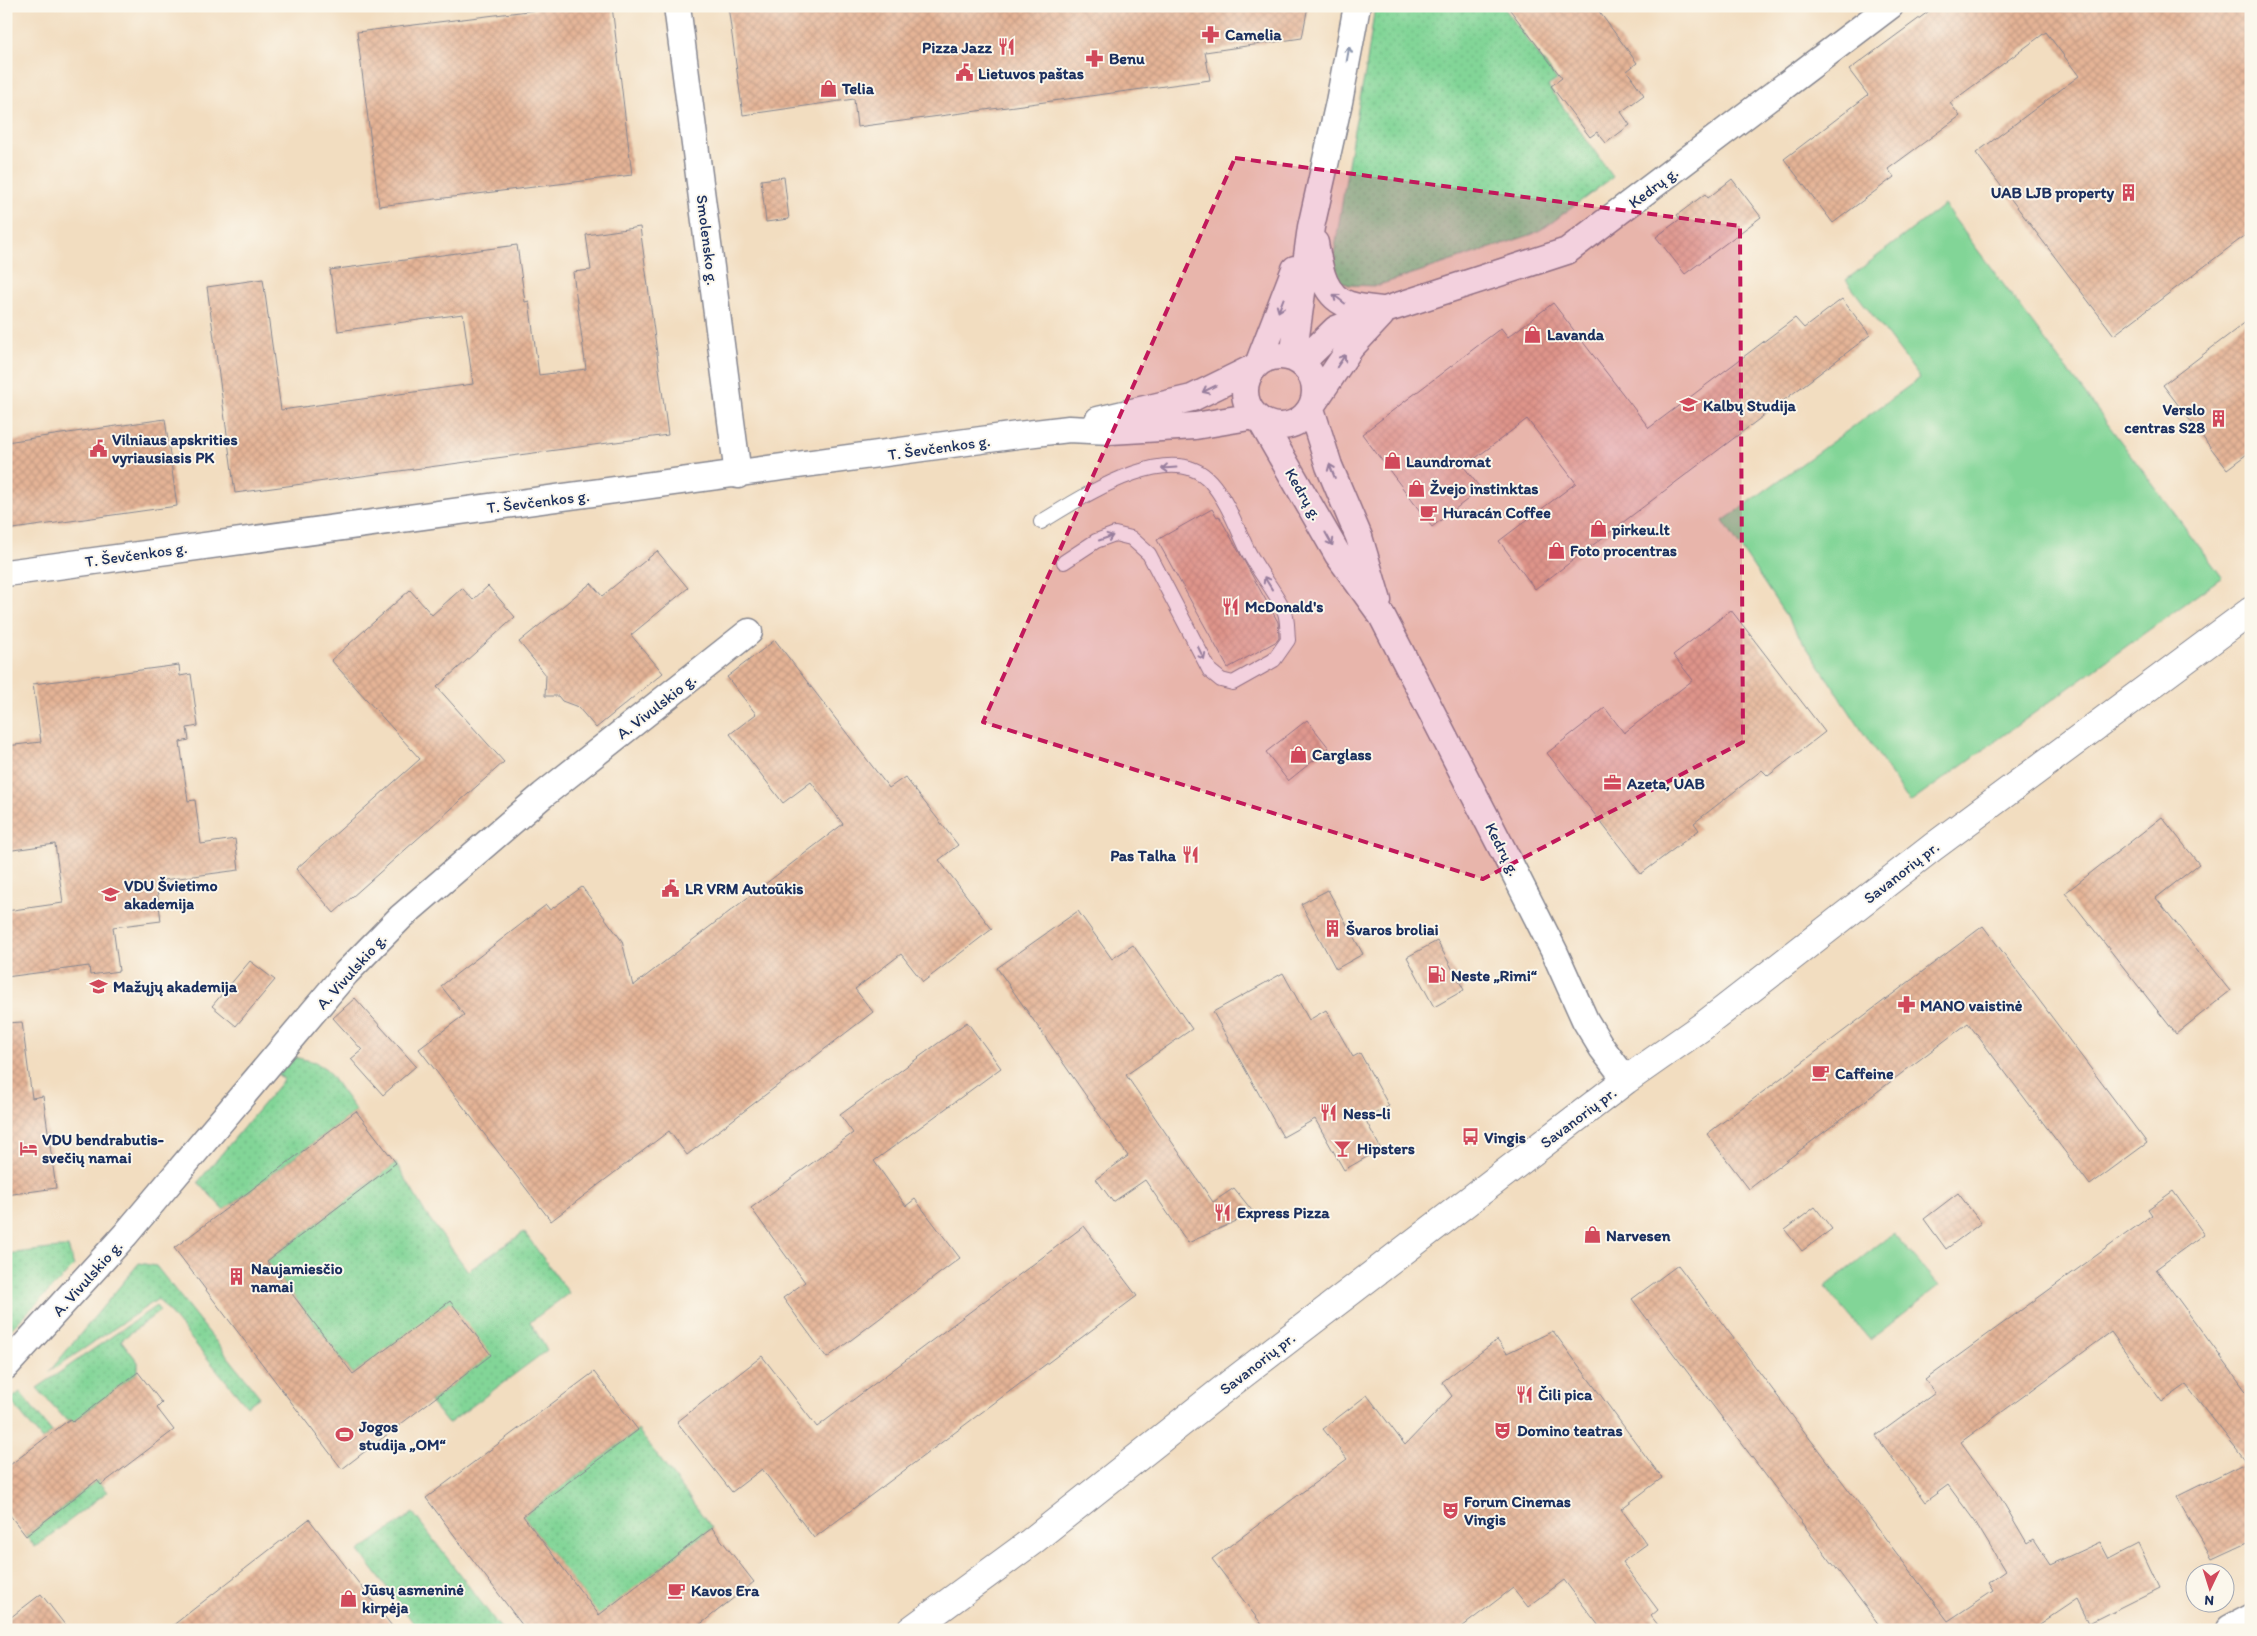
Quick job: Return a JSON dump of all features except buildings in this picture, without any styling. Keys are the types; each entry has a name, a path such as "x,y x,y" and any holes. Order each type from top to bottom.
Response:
{"main road":[{"name":"Savanorių pr.","path":"911,1630 1031,1542 1230,1384 1626,1080 1703,1026 1933,847 2251,611"}],"street":[{"name":"Smolensko g.","path":"677,6 738,474"},
{"path":"1297,360 1311,227 1333,133 1357,6"},
{"name":"Kedrų g.","path":"1297,360 1336,330 1385,310 1567,251 1890,6"},
{"path":"1256,365 1274,356 1297,360 1313,378 1315,386 1312,405 1306,416 1292,425 1276,426 1258,419 1245,396 1246,381 1256,365 1311,227"},
{"name":"Kedrų g.","path":"1311,227 1320,269 1330,291 1349,305 1385,310"},
{"name":"Kedrų g.","path":"1382,616 1374,581 1359,537 1329,466 1312,405 1351,347 1385,310"},
{"name":"T. Ševčenkos g.","path":"6,573 1069,429 1108,417 1192,398 1256,365"},
{"name":"T. Ševčenkos g.","path":"1069,429 1110,431 1195,426 1258,419"},
{"name":"Kedrų g.","path":"1258,419 1338,555 1382,616 1514,871 1554,951 1584,1020 1626,1080"},
{"name":"A. Vivulskio g.","path":"6,1366 125,1235 346,973 401,917 543,795 749,632"},
{"path":"2228,1630 2251,1618"}],"lane":[{"path":"1041,522 1104,484 1137,471 1174,466 1202,474 1211,482 1228,509 1250,555 1285,611 1288,640 1274,660 1234,683 1221,680 1210,671 1149,554 1131,538 1115,534 1096,541 1064,562"}],"highlighted area":[{"path":"1235,158 1740,226 1743,742 1483,879 983,722"}],"green space":[{"path":"1375,6 1503,6 1557,80 1548,86 1613,177 1547,226 1533,234 1376,286 1349,285 1337,280 1332,267"},
{"path":"1944,205 2222,577 1910,803 1723,521 1920,378 1846,280"},
{"path":"294,1057 315,1062 326,1069 356,1111 224,1210 198,1182 284,1079 276,1073"},
{"path":"396,1163 426,1214 468,1271 524,1232 569,1293 530,1322 547,1350 448,1424 430,1402 490,1355 450,1302 353,1374 267,1261"},
{"path":"1893,1233 1939,1286 1870,1340 1825,1287"},
{"path":"68,1247 74,1266 6,1334 6,1254"},
{"path":"139,1263 156,1266 260,1397 247,1406 158,1299 49,1372"},
{"path":"156,1306 160,1311 121,1340 138,1362 138,1372 73,1422 70,1419 67,1421 37,1388"},
{"path":"20,1392 52,1432 42,1440 10,1400"},
{"path":"638,1430 712,1528 599,1616 523,1516"},
{"path":"97,1480 107,1492 35,1547 26,1536"},
{"path":"413,1513 502,1630 419,1630 359,1551"}],"place":[{"name":"Camelia","path":"1211,34"},
{"name":"Pizza Jazz","path":"1006,47"},
{"name":"Benu","path":"1095,58"},
{"name":"Lietuvos paštas","path":"964,73"},
{"name":"Telia","path":"828,88"},
{"name":"UAB LJB property","path":"2128,192"},
{"name":"Lavanda","path":"1533,334"},
{"name":"Kalbų Studija","path":"1689,405"},
{"name":"Verslo centras S28","path":"2219,418"},
{"name":"Vilniaus apskrities vyriausiasis PK","path":"98,448"},
{"name":"Laundromat","path":"1392,461"},
{"name":"Žvejo instinktas","path":"1416,488"},
{"name":"Huracán Coffee","path":"1429,512"},
{"name":"pirkeu.lt","path":"1598,529"},
{"name":"Foto procentras","path":"1556,550"},
{"name":"McDonald's","path":"1231,606"},
{"name":"Carglass","path":"1298,754"},
{"name":"Azeta, UAB","path":"1613,783"},
{"name":"Pas Talha","path":"1190,855"},
{"name":"LR VRM Autoūkis","path":"671,888"},
{"name":"VDU Švietimo akademija","path":"110,894"},
{"name":"Švaros broliai","path":"1332,929"},
{"name":"Neste „Rimi“","path":"1437,975"},
{"name":"Mažųjų akademija","path":"99,986"},
{"name":"MANO vaistinė","path":"1906,1005"},
{"name":"Caffeine","path":"1821,1073"},
{"name":"Ness-li","path":"1329,1113"},
{"name":"Vingis","path":"1470,1137"},
{"name":"VDU bendrabutis- svečių namai","path":"28,1148"},
{"name":"Hipsters","path":"1343,1148"},
{"name":"Express Pizza","path":"1223,1212"},
{"name":"Narvesen","path":"1592,1235"},
{"name":"Naujamiesčio namai","path":"237,1277"},
{"name":"Čili pica","path":"1524,1394"},
{"name":"Domino teatras","path":"1503,1430"},
{"name":"Jogos studija „OM“","path":"345,1435"},
{"name":"Forum Cinemas Vingis","path":"1450,1510"},
{"name":"Kavos Era","path":"677,1590"},
{"name":"Jūsų asmeninė kirpėja","path":"348,1598"}]}
